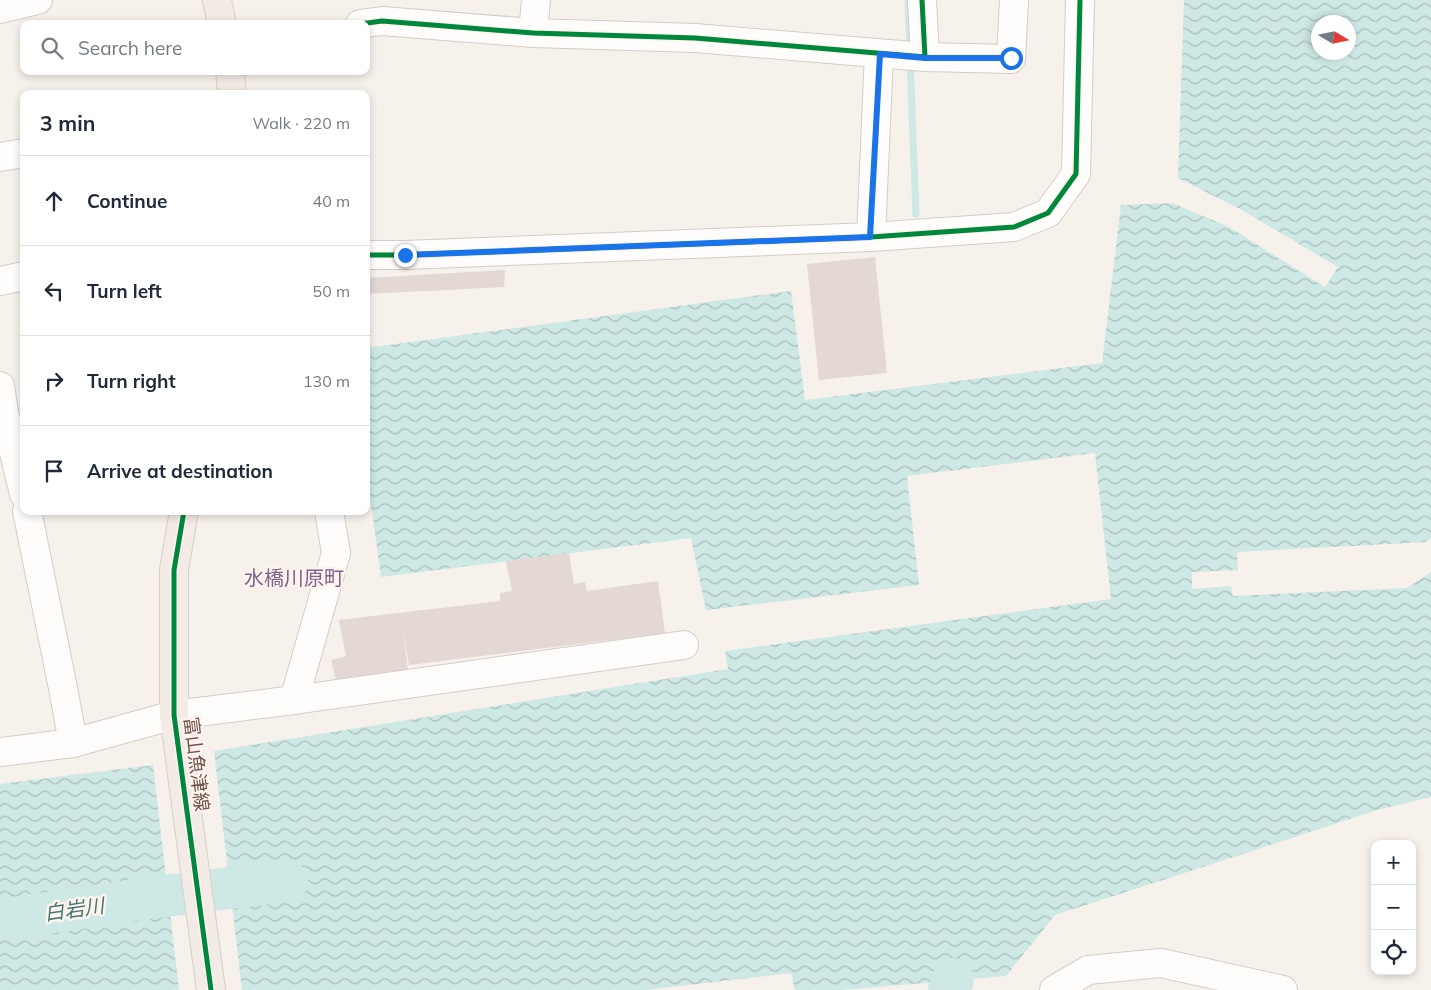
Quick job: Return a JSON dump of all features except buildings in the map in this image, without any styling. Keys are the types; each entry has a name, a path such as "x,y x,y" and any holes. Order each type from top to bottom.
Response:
{"main road":[{"path":"217,0 221,20"},
{"path":"230,75 232,90"},
{"name":"富山魚津線","path":"183,515 174,570 176,728 211,990"}],"street":[{"path":"0,9 38,0"},
{"path":"533,33 536,0"},
{"path":"922,0 925,58"},
{"path":"370,23 382,21 533,33 695,38 925,58 1011,58 1014,0"},
{"path":"370,254 405,255 870,237 1014,227 1048,213 1076,174 1080,0"},
{"path":"870,237 880,54"},
{"path":"0,157 20,154"},
{"path":"0,281 20,277"},
{"path":"0,386 4,412 20,478"},
{"path":"28,515 64,688 73,742"},
{"path":"294,700 336,554 330,515"},
{"path":"0,752 176,728 294,700 684,645"},
{"path":"1054,990 1088,970 1123,978 1161,963 1209,982 1283,990"}],"water":[{"path":"1184,0 1431,0 1431,538 1426,542 1237,552 1238,570 1192,572 1192,589 1231,586 1233,596 1407,588 1431,572 1431,797 1381,809 1055,915 1006,976 842,990 795,990 791,973 646,990 242,990 214,751 728,669 725,651 1111,599 1095,453 907,476 919,585 706,610 691,538 381,577 370,497 370,347 791,291 805,400 1102,363 1121,205 1172,203 1229,227 1325,287 1338,267 1240,209 1178,178"},
{"path":"153,765 179,990 0,990 0,784"}],"waterway":[{"path":"908,0 910,50"},
{"path":"910,60 916,214"},
{"name":"白岩川","path":"0,920 148,898 287,881"},
{"path":"949,990 953,979"}],"cycle path":[{"path":"370,23 382,21 533,33 695,38 925,57 922,0"},
{"path":"370,255 871,237 1014,227 1048,213 1076,174 1080,0"},
{"path":"183,515 174,570 174,715 211,990"}],"district":[{"name":"水橋川原町","path":"294,577"}],"route":[{"path":"405,255 870,237 880,54 925,58 1011,58"}]}
